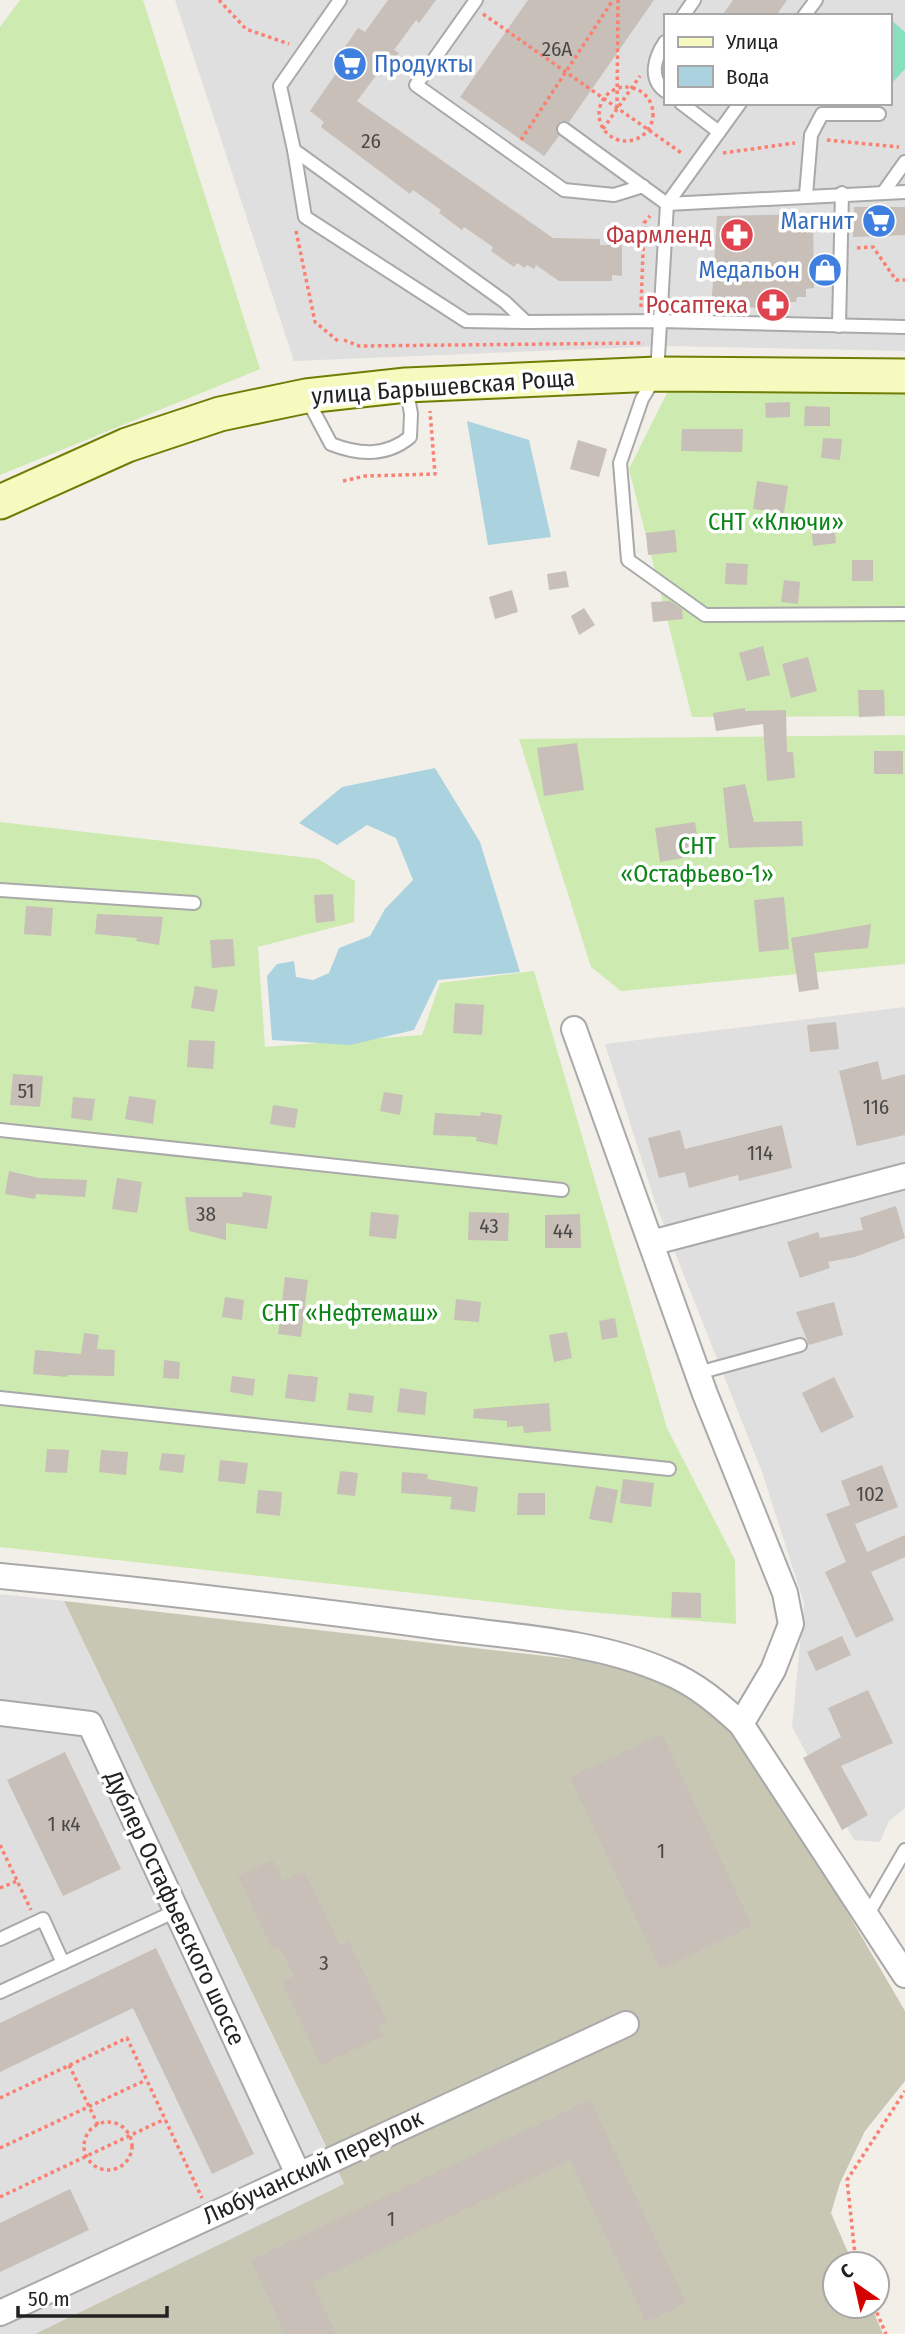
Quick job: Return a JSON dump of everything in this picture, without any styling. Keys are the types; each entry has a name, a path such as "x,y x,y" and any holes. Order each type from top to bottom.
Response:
{"street":[{"name":"улица Барышевская Роща","path":"0,502 127,445 220,414 306,396 418,395 658,358 905,376"},
{"path":"574,1029 698,1373 786,1593 791,1624 773,1670 741,1724"},
{"path":"651,1243 905,1176"},
{"path":"0,1576 226,1599 592,1649 620,1655 678,1677 708,1695 741,1724 868,1914 905,1975"},
{"name":"Дублер Остафьевского шоссе","path":"0,1713 90,1724 298,2174"},
{"name":"Любучанский переулок","path":"0,2313 626,2024"}],"lane":[{"path":"340,0 280,86 306,217 466,321 660,321 905,327"},
{"path":"474,3 416,85 564,190 614,195 643,186"},
{"path":"664,44 657,54 654,72 664,89"},
{"path":"684,105 719,132"},
{"path":"739,105 667,204 658,358 620,463 628,560 705,615 905,614"},
{"path":"806,195 811,135 822,114 879,114"},
{"path":"564,129 667,204 842,193 905,192"},
{"path":"294,150 505,302 526,322"},
{"path":"883,193 905,162"},
{"path":"839,326 842,193"},
{"path":"306,396 331,444 356,454 396,449 410,437 411,414 418,395"},
{"path":"0,890 194,903"},
{"path":"0,1130 562,1190"},
{"path":"698,1373 800,1345"},
{"path":"0,1398 669,1469"},
{"path":"868,1914 905,1850"},
{"path":"0,1992 176,1911"},
{"path":"0,1939 43,1919 63,1963"}],"path":[{"path":"512,153 616,0"},
{"path":"616,0 617,108"},
{"path":"474,3 566,72 696,163"},
{"path":"603,129 657,54"},
{"path":"632,87 649,99 653,109 648,130 631,141 620,141 603,129 599,118 604,98 618,88 632,87"},
{"path":"344,340 359,346 658,358"},
{"path":"342,481 365,476 435,474 418,395"},
{"path":"0,1845 36,1922"},
{"path":"0,1888 17,1881"},
{"path":"0,2098 127,2038 210,2215"},
{"path":"69,2065 98,2125"},
{"path":"0,2148 146,2080"},
{"path":"854,2250 847,2180 905,2091"},
{"path":"0,2197 165,2119"},
{"path":"118,2124 129,2136 131,2152 122,2166 106,2170 91,2163 86,2156 85,2140 98,2125 118,2124"}],"shaded area":[{"path":"175,0 905,0 905,351 666,346 294,361"},
{"path":"905,1007 905,1808 889,1821 880,1842 854,1840 792,1727 804,1603 762,1472 656,1205 605,1044"},
{"path":"0,1594 64,1601 344,2185 35,2334 0,2334"},
{"path":"64,1601 581,1660 653,1677 681,1689 731,1726 761,1764 905,2011 905,2081 865,2131 840,2183 831,2213 847,2250 821,2250 821,2320 877,2320 883,2334 35,2334 344,2184"}],"green space":[{"path":"20,0 143,0 260,369 0,475 0,27"},
{"path":"891,20 905,32 905,69 891,84"},
{"name":"СНТ «Ключи»","path":"668,391 905,392 905,716 692,717 629,469"},
{"name":"СНТ «Остафьево-1»","path":"905,735 905,964 621,991 591,967 519,739"},
{"name":"СНТ «Нефтемаш»","path":"0,822 318,859 355,881 354,922 258,947 265,1047 422,1035 440,983 534,971 667,1428 735,1560 736,1624 565,1610 0,1547"}],"water":[{"path":"467,421 529,440 551,537 488,545"},
{"path":"435,768 480,842 520,972 438,980 414,1030 350,1045 272,1040 267,976 277,964 294,961 296,977 313,980 329,973 339,948 370,936 385,909 413,880 396,838 367,825 337,845 299,823 342,787"}],"building":[{"path":"388,0 436,0 419,23 416,20 394,50 399,53 382,76 378,73 357,101 553,238 600,239 600,245 622,245 622,276 612,275 612,281 559,281 536,265 534,269 517,263 514,267 491,251 493,247 464,227 462,230 439,213 441,210 413,190 410,194 321,127 324,122 310,111 351,52 345,47 358,28 365,32"},
{"path":"528,0 654,0 569,122 561,121 557,124 559,136 544,156 460,97"},
{"path":"733,0 787,0 777,14 723,14"},
{"name":"Магнит","path":"854,207 905,207 905,235 853,237"},
{"path":"813,214 814,288 806,289 806,297 797,297 796,302 789,302 789,310 718,305 712,296 717,216"},
{"path":"790,402 790,417 766,418 765,403"},
{"path":"805,406 830,407 830,426 804,426"},
{"path":"682,429 743,429 742,452 681,451"},
{"path":"823,438 842,439 840,460 821,458"},
{"path":"578,440 607,449 599,477 570,469"},
{"path":"757,481 788,486 784,513 753,509"},
{"path":"834,522 836,543 813,546 811,525"},
{"path":"675,530 677,552 648,555 646,533"},
{"path":"852,560 873,560 873,581 852,581"},
{"path":"726,563 748,564 747,585 725,584"},
{"path":"566,571 569,587 549,590 547,574"},
{"path":"784,580 800,582 798,604 781,602"},
{"path":"512,590 518,612 495,619 489,597"},
{"path":"670,601 682,609 683,619 653,622 651,602"},
{"path":"584,608 595,625 579,635 571,616"},
{"path":"763,646 770,675 747,681 739,653"},
{"path":"808,657 817,691 791,698 782,664"},
{"path":"858,690 884,690 885,716 859,717"},
{"path":"745,708 745,711 786,710 787,752 793,752 795,778 767,781 763,724 716,731 713,713"},
{"path":"577,743 584,790 544,796 537,748"},
{"path":"874,751 903,751 903,774 874,774"},
{"path":"745,784 754,822 802,821 803,846 729,848 723,788"},
{"path":"695,822 700,855 660,862 655,828"},
{"path":"333,894 335,921 316,923 314,895"},
{"path":"784,897 789,949 759,952 754,900"},
{"path":"26,906 53,908 51,936 24,934"},
{"path":"97,914 163,917 159,945 136,941 137,938 95,934"},
{"path":"871,924 868,948 814,953 819,989 799,992 791,938"},
{"path":"233,939 235,966 212,968 210,940"},
{"path":"195,986 218,990 214,1012 191,1008"},
{"path":"455,1003 484,1005 482,1035 453,1033"},
{"path":"836,1022 839,1049 810,1052 807,1025"},
{"path":"189,1040 215,1041 213,1069 187,1067"},
{"path":"878,1061 882,1080 905,1074 905,1135 857,1146 839,1071"},
{"path":"13,1074 43,1076 40,1107 10,1105"},
{"path":"384,1092 403,1095 400,1115 380,1111"},
{"path":"129,1096 156,1100 153,1124 125,1119"},
{"path":"73,1097 95,1099 92,1121 71,1118"},
{"path":"273,1105 298,1109 295,1128 270,1124"},
{"path":"481,1112 502,1115 497,1145 476,1141 477,1137 433,1135 435,1113 480,1116"},
{"path":"782,1125 792,1168 739,1181 738,1175 689,1188 685,1172 659,1178 648,1138 680,1130 685,1149"},
{"path":"9,1171 39,1178 87,1180 85,1197 36,1194 35,1199 5,1194"},
{"path":"117,1178 142,1182 137,1213 112,1209"},
{"path":"243,1192 272,1196 267,1229 226,1223 226,1240 189,1231 185,1197 242,1197"},
{"path":"896,1206 905,1238 855,1257 828,1262 830,1268 800,1278 787,1242 818,1232 820,1238 863,1230 860,1218"},
{"path":"371,1212 399,1215 396,1239 369,1236"},
{"path":"469,1212 509,1213 508,1241 468,1240"},
{"path":"580,1214 581,1248 545,1248 545,1215"},
{"path":"285,1277 308,1280 301,1337 278,1334"},
{"path":"225,1297 244,1300 242,1320 222,1317"},
{"path":"456,1299 481,1302 479,1322 454,1320"},
{"path":"834,1302 843,1335 809,1345 796,1312"},
{"path":"615,1318 618,1337 602,1340 599,1321"},
{"path":"567,1332 572,1358 554,1362 549,1335"},
{"path":"84,1333 99,1335 97,1349 115,1350 114,1376 67,1377 33,1374 35,1350 81,1354"},
{"path":"164,1360 180,1362 179,1379 163,1378"},
{"path":"288,1374 318,1377 315,1402 285,1398"},
{"path":"232,1376 255,1379 253,1396 230,1392"},
{"path":"834,1377 854,1417 821,1433 802,1393"},
{"path":"400,1388 427,1392 425,1415 397,1412"},
{"path":"349,1393 374,1396 372,1413 347,1410"},
{"path":"549,1403 551,1431 524,1433 523,1426 507,1427 507,1421 473,1418 474,1409"},
{"path":"47,1449 69,1450 67,1473 45,1472"},
{"path":"101,1450 128,1452 126,1475 99,1472"},
{"path":"162,1453 185,1455 183,1473 159,1470"},
{"path":"220,1460 248,1463 245,1484 218,1481"},
{"path":"882,1465 898,1507 855,1524 867,1552 905,1535 905,1557 871,1572 894,1620 856,1638 825,1572 846,1562 826,1514 850,1505 841,1481"},
{"path":"340,1471 358,1473 355,1496 337,1494"},
{"path":"402,1472 428,1474 427,1479 478,1487 475,1512 450,1509 452,1497 401,1493"},
{"path":"623,1479 654,1483 651,1507 620,1503"},
{"path":"596,1486 618,1490 612,1523 589,1519"},
{"path":"258,1490 282,1492 280,1516 256,1513"},
{"path":"518,1493 545,1493 545,1515 517,1515"},
{"path":"672,1592 701,1593 701,1618 671,1617"},
{"path":"842,1636 851,1655 816,1671 807,1652"},
{"path":"868,1690 893,1743 841,1766 868,1815 842,1830 803,1758 841,1737 828,1708"},
{"path":"662,1734 752,1926 660,1969 570,1777"},
{"path":"65,1752 121,1869 63,1896 7,1780"},
{"path":"273,1860 283,1881 304,1871 340,1946 349,1941 387,2021 378,2025 383,2036 321,2065 282,1982 294,1976 279,1946 272,1949 238,1876"},
{"path":"156,1948 254,2154 212,2174 133,2008 0,2072 0,2023"},
{"path":"590,2100 686,2303 646,2322 570,2160 312,2282 336,2334 285,2334 251,2260"},
{"path":"70,2189 89,2230 0,2272 0,2223"}],"place":[{"name":"Продукты","path":"350,64"},
{"name":"Магнит","path":"879,221"},
{"name":"Фармленд","path":"737,235"},
{"name":"Медальон","path":"825,270"},
{"name":"Росаптека","path":"773,305"}]}
